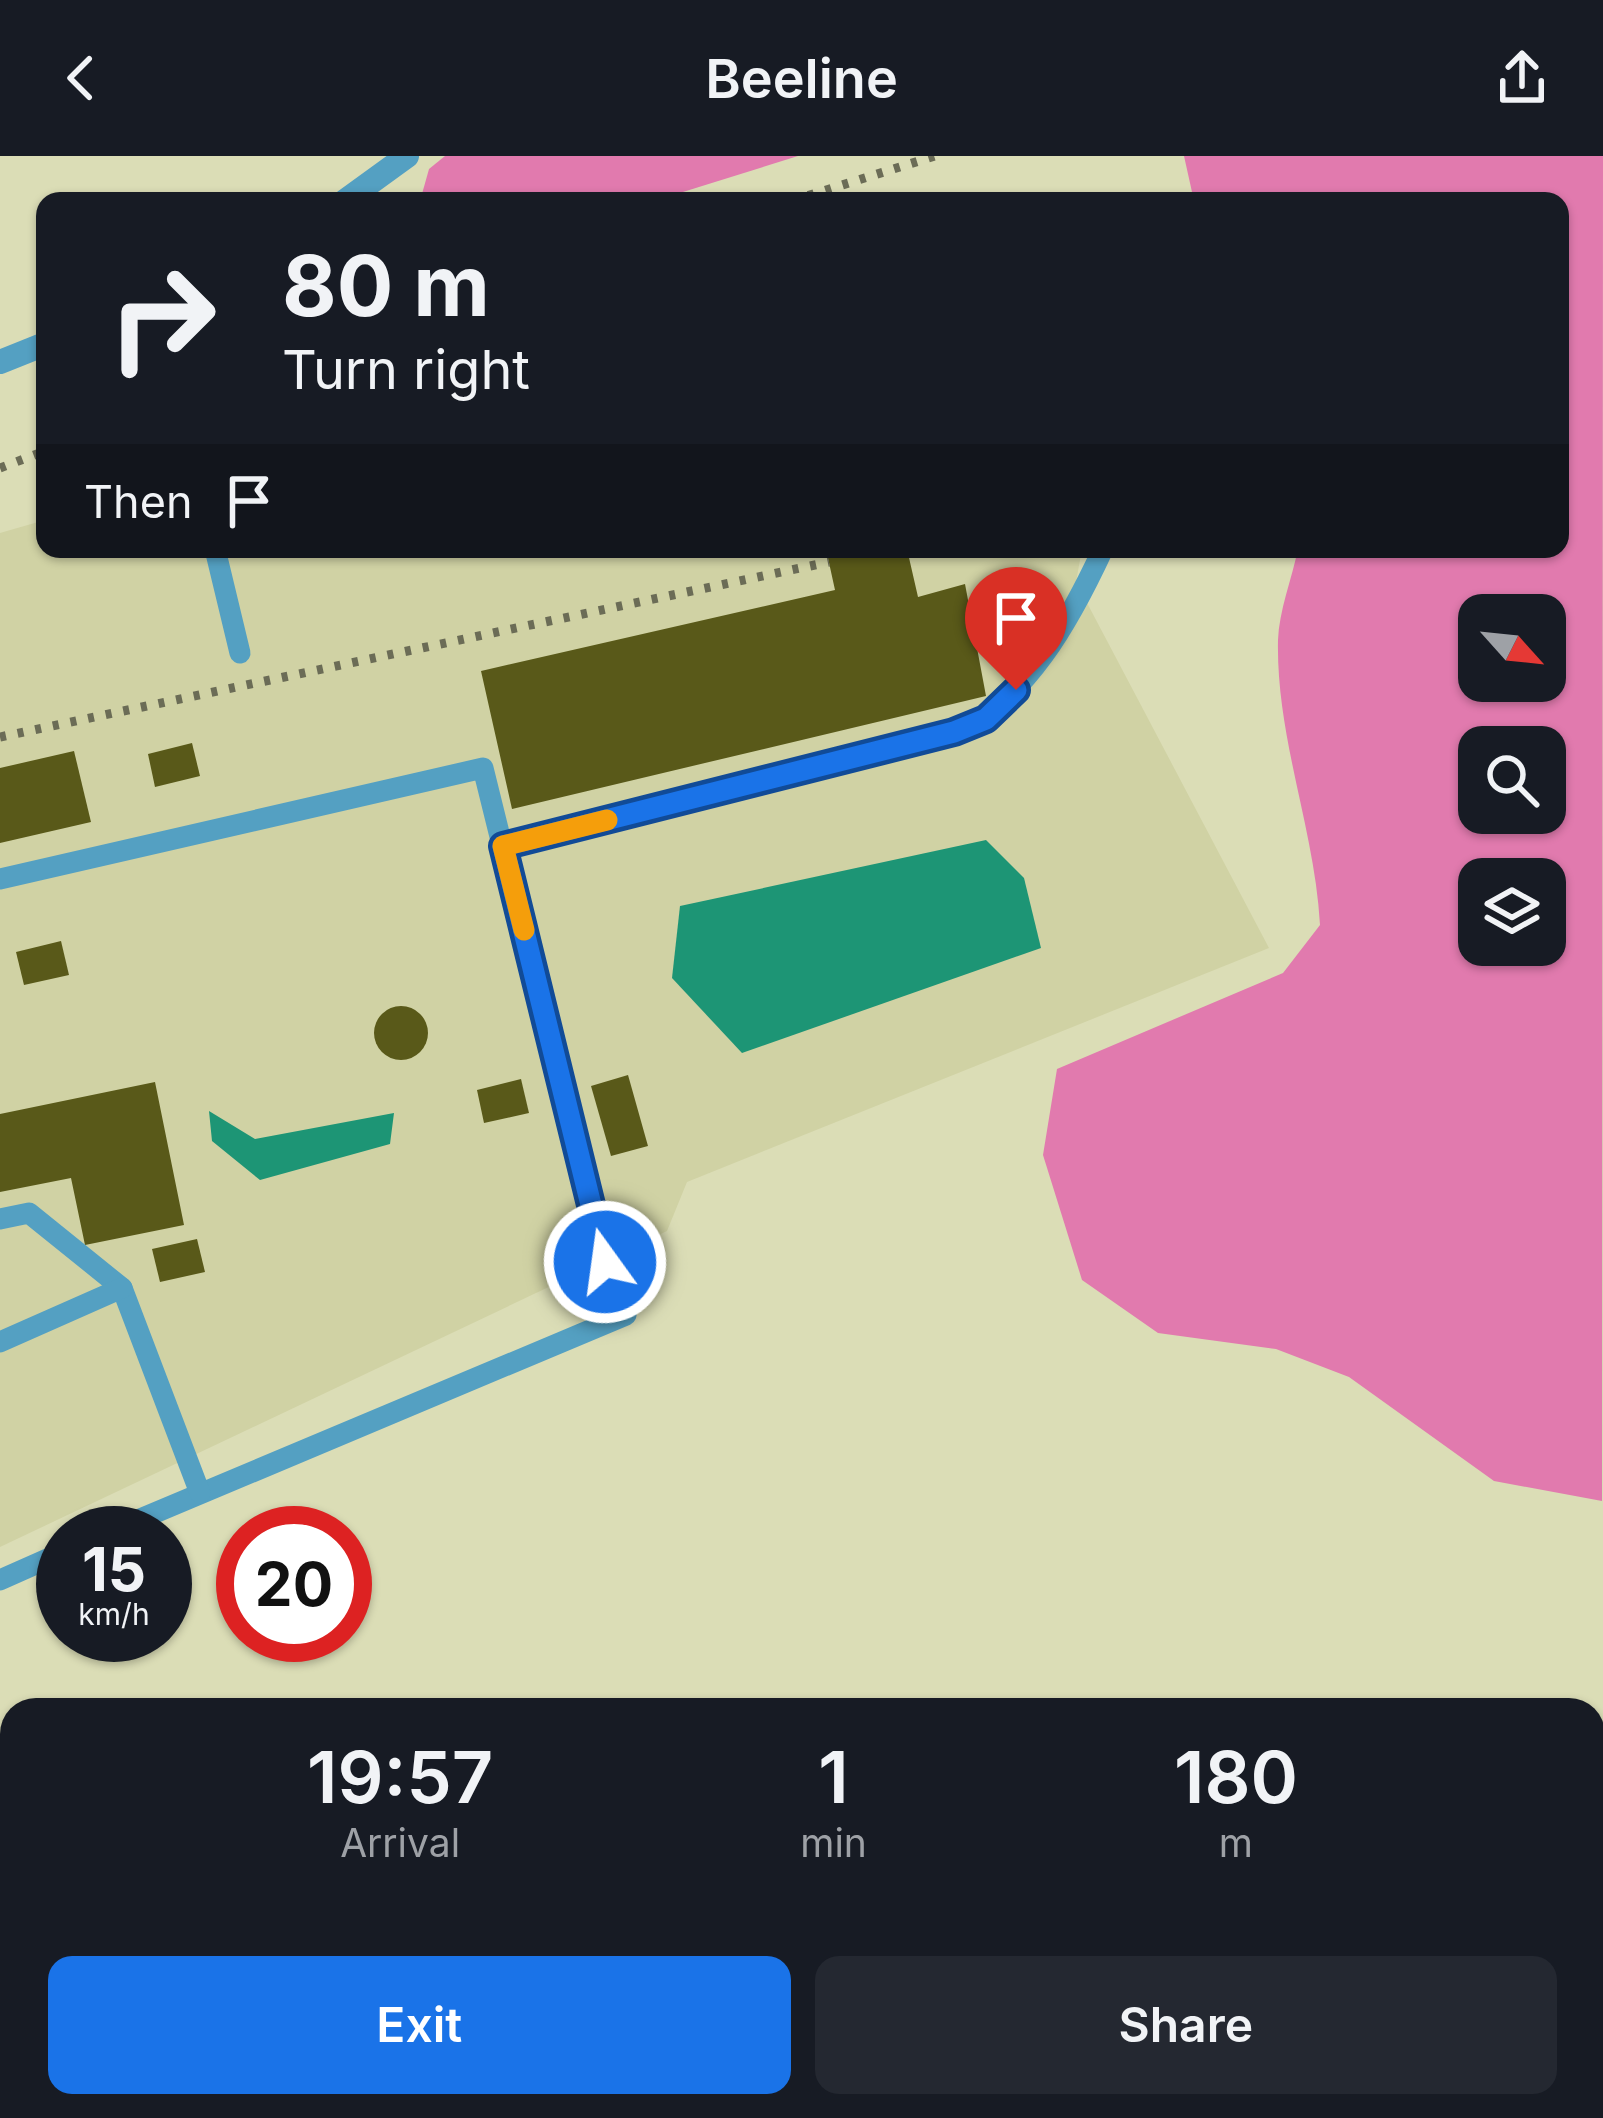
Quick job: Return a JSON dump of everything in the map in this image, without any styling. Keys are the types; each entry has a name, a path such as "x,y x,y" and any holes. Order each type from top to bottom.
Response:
{"street":[{"path":"357,192 407,156"},
{"path":"0,362 36,348"}],"lane":[{"path":"217,558 240,653"},
{"path":"503,846 954,732 986,719 1016,690 1082,593 1098,558"},
{"path":"0,879 483,769 605,1262 626,1315 170,1506"},
{"path":"0,1219 29,1214 122,1288 200,1493"},
{"path":"0,1342 122,1288"},
{"path":"0,1580 36,1564"}],"shaded area":[{"path":"445,156 798,156 683,192 423,192 429,169"},
{"path":"1184,156 1603,156 1602,1501 1494,1481 1349,1377 1276,1349 1158,1333 1082,1280 1043,1155 1057,1069 1283,973 1320,925 1283,713 1279,629 1296,558 1569,558 1569,192 1192,192"},
{"path":"36,523 36,558 1080,558 1076,582 1269,948 687,1182 667,1231 87,1506 36,1506 36,1530 0,1547 0,533"},
{"path":"986,840 1024,878 1041,948 742,1053 672,978 680,906"},
{"path":"209,1111 255,1139 394,1113 390,1144 260,1180 212,1141"}],"building":[{"path":"828,558 909,558 918,597 965,584 986,696 512,809 481,671 835,590"},
{"path":"192,743 200,776 155,787 148,754"},
{"path":"74,751 91,822 0,843 0,768"},
{"path":"61,941 69,975 24,985 16,952"},
{"path":"401,1006 420,1014 428,1033 420,1052 401,1060 382,1052 374,1033 382,1014"},
{"path":"628,1075 648,1146 611,1156 591,1086"},
{"path":"521,1079 529,1113 484,1123 477,1090"},
{"path":"155,1082 184,1225 85,1245 71,1178 0,1192 0,1114"},
{"path":"197,1239 205,1272 160,1282 152,1249"}],"railway":[{"path":"820,192 935,156"},
{"path":"0,468 36,454"},
{"path":"0,737 829,562"}],"slow traffic":[{"path":"524,930 503,846 607,820"}],"route":[{"path":"605,1262 503,846 954,732 986,719 1016,690"}]}
